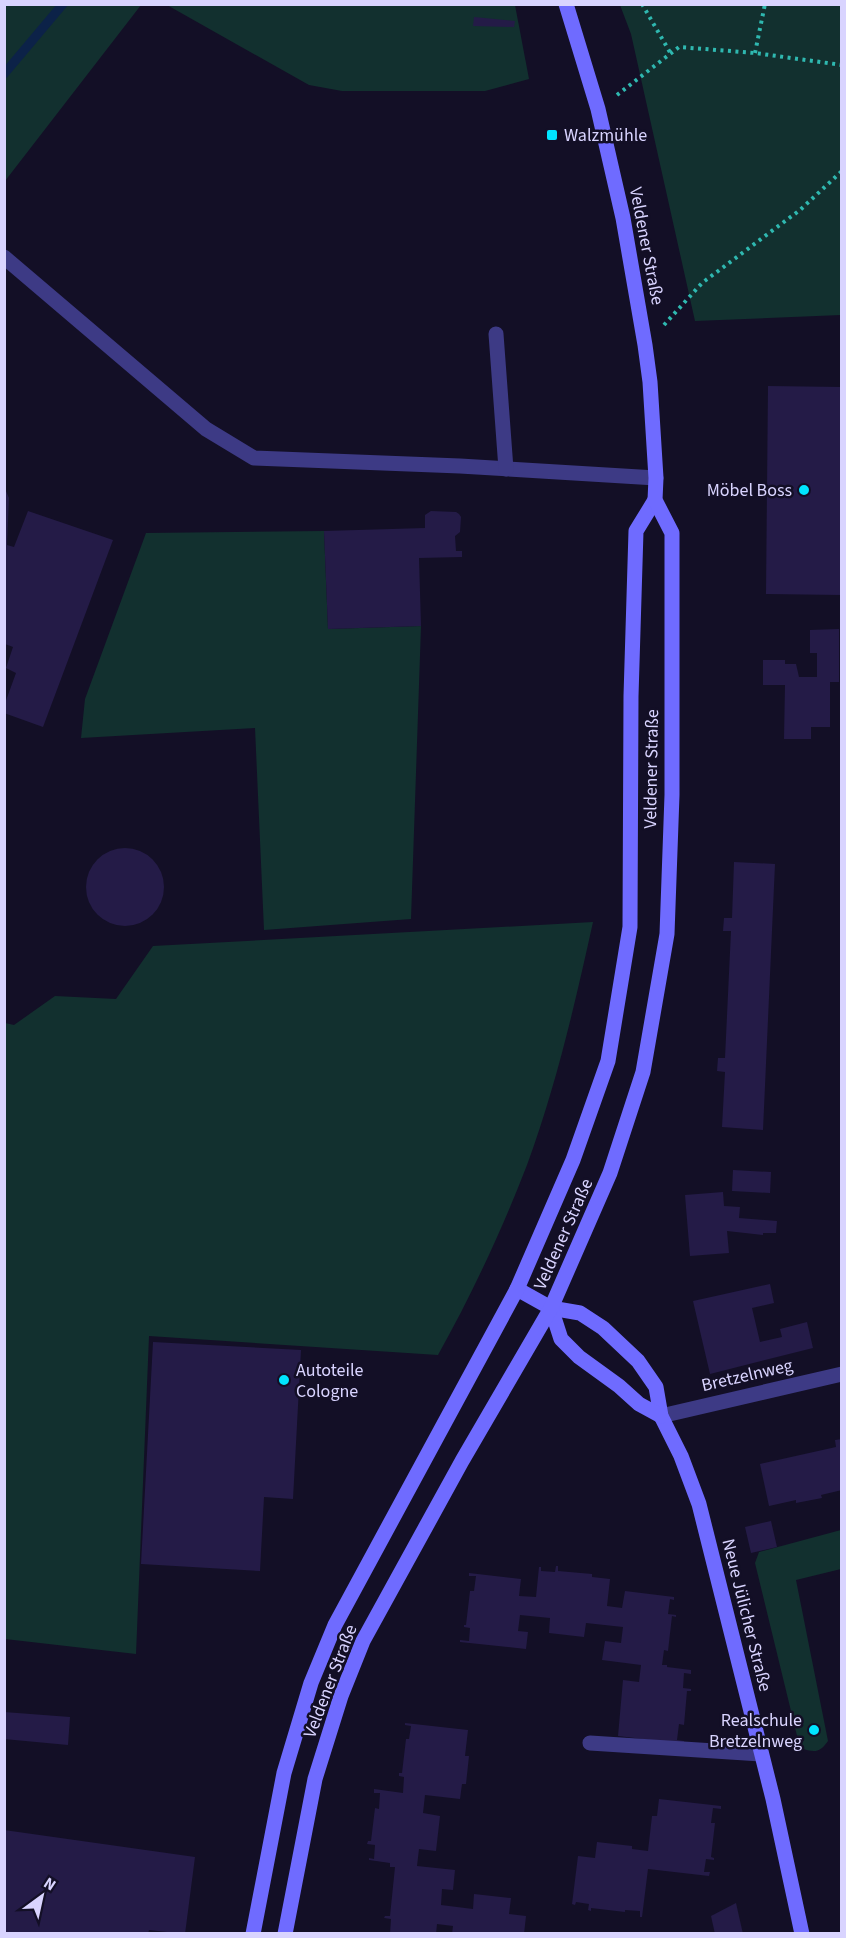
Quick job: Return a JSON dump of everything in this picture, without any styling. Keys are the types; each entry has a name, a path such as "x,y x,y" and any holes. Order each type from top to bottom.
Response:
{"street":[{"name":"Veldener Straße","path":"253,1934 284,1773 315,1673 335,1625 517,1290 573,1160 608,1061 630,927 631,696 636,531 655,500 656,478 650,382 623,218 598,109 566,4"},
{"path":"4,257 206,429 254,458 656,478"},
{"path":"496,334 506,469"},
{"name":"Veldener Straße","path":"285,1934 315,1779 341,1696 363,1641 462,1461 551,1308 610,1173 643,1072 667,934 672,795 672,533 655,500"},
{"name":"Neue Jülicher Straße","path":"517,1290 551,1308 580,1313 603,1328 638,1361 656,1387 660,1416 681,1456 699,1504 761,1754 802,1934"},
{"path":"551,1308 561,1339 579,1357 619,1386 639,1404 660,1416"},
{"name":"Bretzelnweg","path":"660,1416 842,1374"},
{"path":"590,1743 761,1754"}],"path":[{"path":"642,4 671,54"},
{"path":"755,53 765,4"},
{"path":"598,109 679,47 755,53 842,65"},
{"path":"645,345 702,283 800,210 842,171"}],"green space":[{"path":"4,5 141,5 5,181"},
{"path":"167,5 515,5 529,79 485,91 342,91 309,85"},
{"path":"620,5 841,5 841,315 695,321 631,34"},
{"path":"324,531 328,629 421,626 411,919 264,930 255,728 81,738 85,699 146,533"},
{"path":"593,922 556,1075 527,1165 486,1261 438,1355 149,1336 136,1654 5,1639 5,1023 14,1025 55,996 116,999 153,946"},
{"path":"841,1530 841,1569 796,1580 828,1741 819,1750 813,1751 800,1748 755,1563 759,1552"}],"building":[{"path":"474,17 515,21 514,27 473,26"},
{"name":"Möbel Boss","path":"768,386 842,387 842,595 766,594"},
{"path":"5,491 9,498 7,545 14,547 28,511 113,540 43,727 4,713 4,706 16,673 6,668 13,647 5,644"},
{"path":"431,511 459,514 461,517 460,532 455,536 456,551 462,551 462,557 419,558 421,626 328,629 324,531 425,528 425,515"},
{"path":"839,629 839,682 830,682 830,727 811,727 811,739 784,739 785,685 763,685 763,660 785,660 785,664 796,664 799,677 817,677 817,653 810,653 810,630"},
{"path":"125,848 140,851 157,865 164,887 161,902 147,919 125,926 110,923 93,909 86,887 89,872 103,855"},
{"path":"734,862 775,864 763,1130 722,1127 725,1072 717,1071 718,1058 725,1058 731,931 723,931 724,918 732,918"},
{"path":"733,1170 771,1172 770,1193 732,1191"},
{"path":"723,1192 724,1206 740,1207 739,1218 777,1221 776,1233 763,1233 763,1235 727,1231 729,1253 690,1256 685,1195"},
{"path":"770,1284 774,1303 752,1308 760,1342 782,1337 780,1329 807,1322 813,1348 710,1374 693,1301"},
{"path":"153,1342 301,1350 293,1499 264,1497 260,1571 141,1564"},
{"path":"842,1439 842,1490 821,1495 822,1498 796,1503 796,1500 769,1506 760,1464 836,1447 835,1440"},
{"path":"771,1521 777,1547 751,1553 745,1527"},
{"path":"558,1566 558,1571 592,1574 592,1577 610,1579 607,1606 622,1608 625,1591 674,1597 674,1600 670,1599 668,1614 676,1615 676,1617 672,1616 668,1651 664,1650 662,1665 691,1670 691,1674 684,1673 683,1688 691,1689 691,1691 687,1691 684,1725 679,1724 677,1740 684,1741 684,1744 618,1736 623,1680 639,1682 641,1665 602,1660 605,1641 621,1643 623,1627 586,1623 584,1637 549,1633 550,1618 520,1615 518,1631 528,1632 526,1649 460,1642 460,1640 469,1641 470,1628 464,1625 466,1625 470,1591 474,1591 476,1576 469,1576 469,1573 521,1579 519,1596 536,1597 539,1567 541,1571 555,1572"},
{"path":"4,1712 70,1717 68,1745 4,1739"},
{"path":"405,1723 468,1730 465,1756 469,1756 466,1784 462,1784 460,1799 425,1795 423,1813 440,1816 436,1851 419,1849 417,1866 455,1870 453,1890 442,1889 441,1905 473,1909 474,1894 511,1898 509,1914 526,1916 524,1934 452,1934 453,1926 437,1924 436,1934 390,1934 391,1919 384,1918 390,1916 395,1867 390,1867 390,1863 369,1860 369,1858 374,1859 375,1845 367,1844 371,1841 375,1808 379,1809 380,1793 374,1793 374,1789 403,1793 404,1777 399,1776 399,1773 402,1773 406,1739 409,1739 411,1726"},
{"path":"659,1799 721,1806 721,1809 713,1808 711,1823 715,1823 711,1857 714,1860 706,1859 704,1872 710,1872 709,1876 648,1869 642,1917 640,1917 640,1911 625,1910 625,1912 591,1908 591,1911 588,1910 589,1904 576,1902 575,1905 572,1904 578,1856 595,1858 597,1842 632,1846 632,1849 648,1851 652,1816 657,1816"},
{"path":"4,1830 195,1857 185,1934 149,1930 148,1934 4,1934"},
{"path":"736,1903 743,1934 715,1934 711,1916"}],"waterway":[{"path":"4,74 63,4"}],"place":[{"name":"Walzmühle","path":"552,135"},
{"name":"Möbel Boss","path":"804,490"},
{"name":"Autoteile Cologne","path":"284,1380"},
{"name":"Realschule Bretzelnweg","path":"814,1730"}]}
